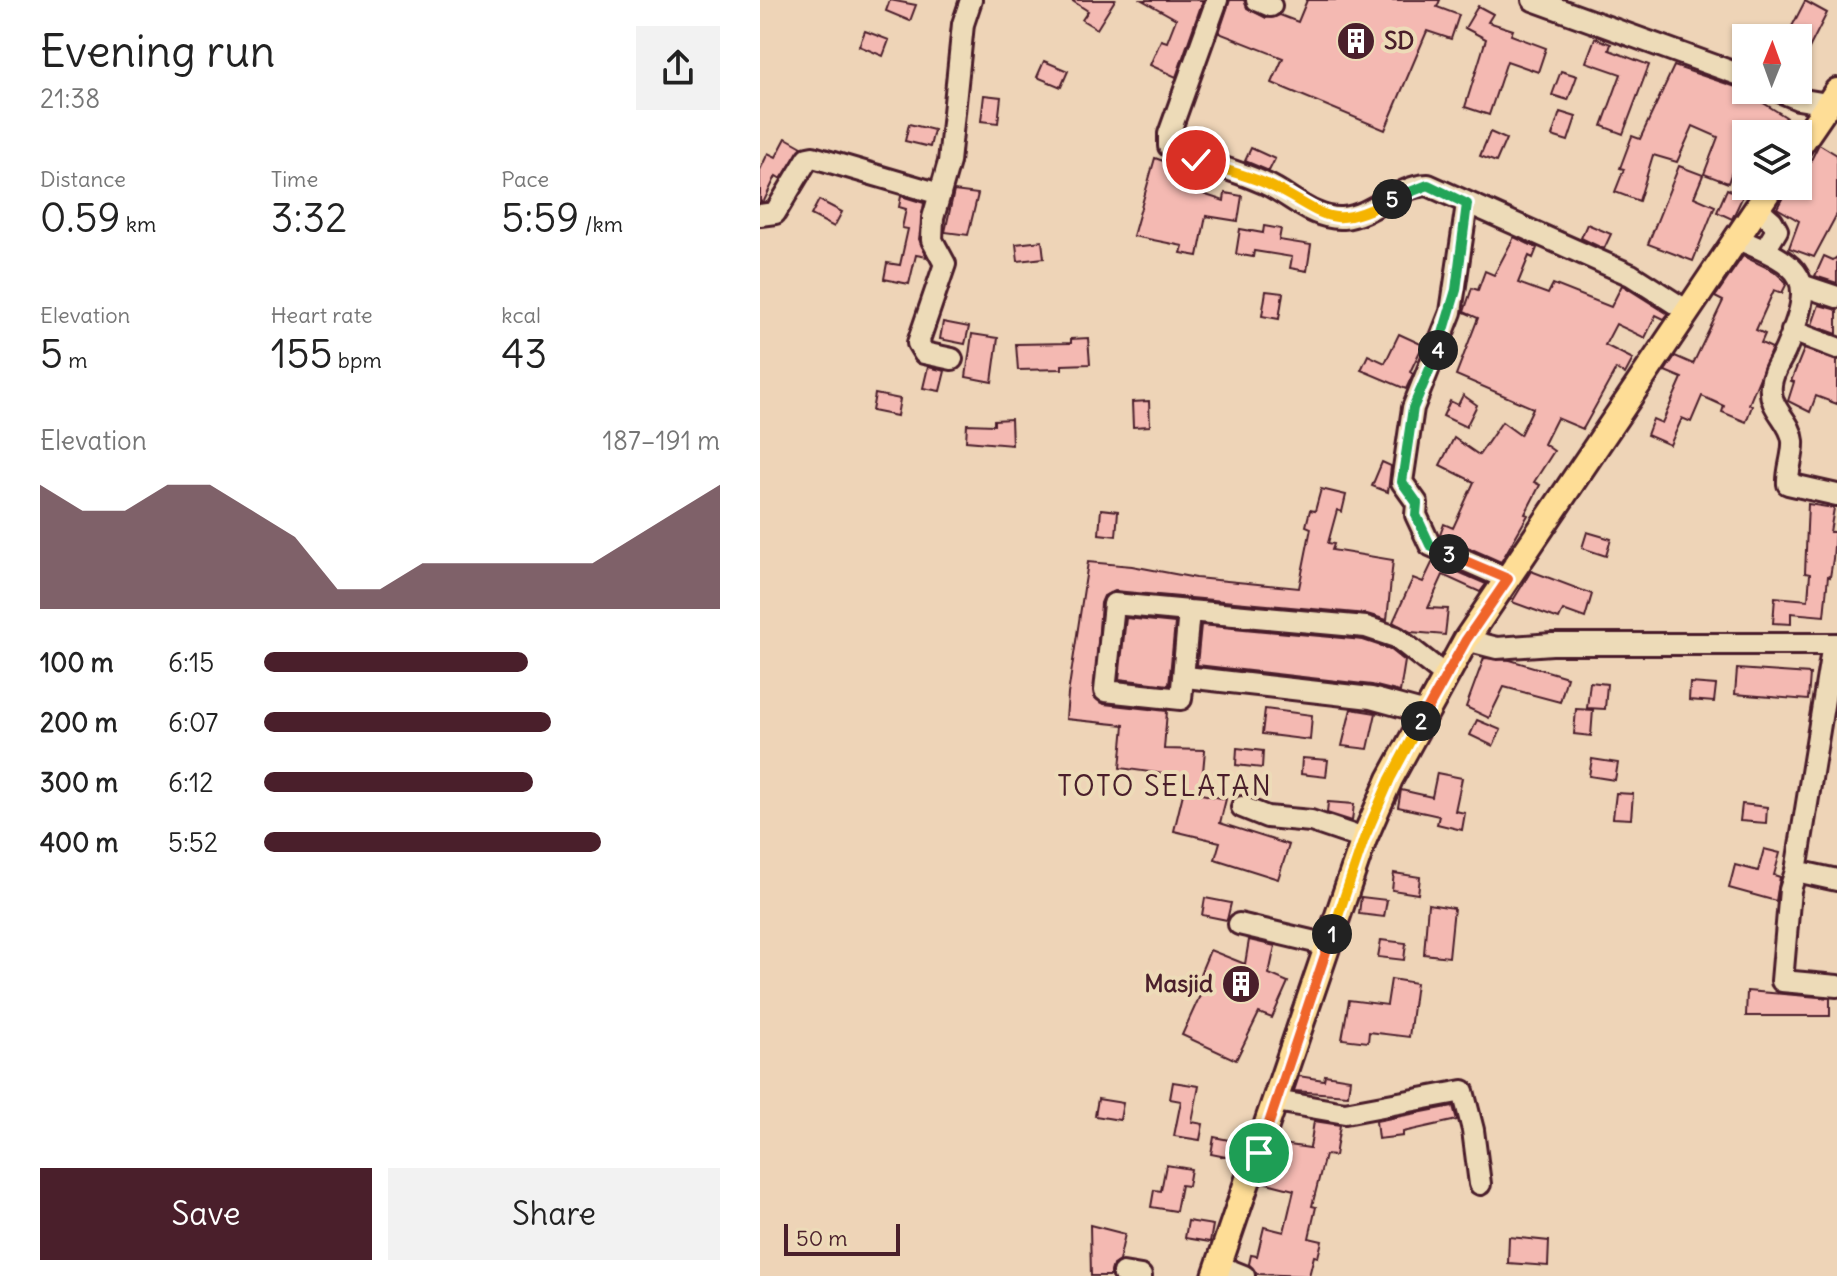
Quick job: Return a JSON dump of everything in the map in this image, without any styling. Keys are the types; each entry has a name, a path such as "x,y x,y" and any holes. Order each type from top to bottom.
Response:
{"main road":[{"path":"1812,133 1831,113"},
{"path":"1217,1271 1364,839 1390,779 1466,640 1762,200"}],"street":[{"path":"952,359 924,353 918,343 945,264 932,240 933,218 949,162 963,24 971,0"},
{"path":"1217,0 1169,134 1169,146 1174,150 1264,183 1307,209 1331,218 1361,215 1421,185 1434,187 1631,275 1687,311"},
{"path":"1533,0 1732,72"},
{"path":"1810,104 1831,113"},
{"path":"760,215 775,213 808,158 813,157 940,194"},
{"path":"1467,204 1451,312 1413,408 1402,482 1417,503 1416,515 1430,545 1508,579"},
{"path":"1757,208 1776,225 1765,250"},
{"path":"1735,238 1765,250 1794,267 1804,286 1792,331 1771,385 1776,413 1792,437 1788,484 1837,495"},
{"path":"1804,286 1837,297"},
{"path":"1792,331 1837,348"},
{"path":"1189,611 1183,696 1177,700 1109,693 1103,686 1114,604 1366,627 1396,637 1447,677"},
{"path":"1466,640 1497,648 1552,644 1835,644 1796,871 1790,890 1782,981 1837,986"},
{"path":"1186,677 1371,698 1426,713"},
{"path":"1242,807 1267,817 1311,821 1364,839"},
{"path":"1796,871 1837,880"},
{"path":"1239,924 1328,945"},
{"path":"1276,1101 1345,1113 1463,1091 1473,1130 1480,1184"},
{"path":"1217,1271 1244,1276"}],"building":[{"path":"890,0 916,5 910,21 886,11"},
{"path":"1071,0 1115,0 1097,29 1082,20 1088,11"},
{"path":"1142,0 1203,0 1176,77 1150,65 1161,40 1167,42 1176,19"},
{"name":"SD","path":"1230,0 1244,0 1247,8 1266,18 1280,15 1298,22 1307,0 1440,0 1437,7 1459,15 1451,39 1427,31 1385,130 1272,83 1283,58 1219,33"},
{"path":"1805,1 1827,13 1812,42 1812,24 1793,24"},
{"path":"1478,6 1493,14 1488,22 1513,30 1511,35 1546,48 1538,72 1507,61 1489,115 1465,107 1486,39 1465,28"},
{"path":"865,31 889,40 883,56 859,46"},
{"path":"1595,38 1611,44 1609,50 1649,65 1623,134 1602,126 1621,74 1586,62"},
{"path":"1044,61 1068,71 1061,87 1037,77"},
{"path":"1674,66 1732,86 1732,104 1765,104 1786,117 1784,120 1732,120 1732,172 1728,183 1704,174 1718,137 1693,126 1677,162 1653,155 1639,201 1615,192 1632,136 1640,139"},
{"path":"1561,71 1577,76 1568,100 1552,95"},
{"path":"984,95 1001,97 998,123 981,121"},
{"path":"1560,112 1576,117 1568,141 1552,136"},
{"path":"909,124 934,130 930,147 905,141"},
{"path":"1490,132 1506,139 1496,162 1480,156"},
{"path":"786,138 802,147 781,179 776,176 764,201 760,202 760,170 768,153 776,157"},
{"path":"1819,144 1837,155 1837,214 1814,257 1789,248 1799,221 1777,208 1781,200 1812,200 1812,158"},
{"path":"1251,148 1275,159 1269,171 1245,161"},
{"path":"1155,158 1194,172 1188,189 1224,201 1225,193 1242,196 1238,221 1206,216 1198,256 1181,253 1183,246 1133,236"},
{"path":"1679,166 1703,175 1694,197 1715,206 1693,261 1648,244"},
{"path":"1727,189 1732,191 1732,200 1741,200 1732,219 1717,212"},
{"path":"954,191 978,194 968,235 945,232"},
{"path":"901,196 924,203 919,239 927,257 916,255 909,284 884,279 887,263 900,265 908,229 902,228 906,209 899,207"},
{"path":"819,200 842,212 834,227 811,215"},
{"path":"1587,224 1611,234 1604,249 1581,238"},
{"path":"1264,226 1281,229 1279,240 1311,245 1307,271 1290,268 1292,257 1254,251 1253,257 1236,254 1240,229 1263,233"},
{"path":"1514,237 1537,248 1533,258 1529,256 1518,283 1548,294 1553,284 1611,307 1622,285 1668,314 1664,319 1656,315 1645,338 1616,324 1605,345 1633,359 1625,374 1616,369 1583,429 1557,418 1544,444 1554,451 1534,482 1540,485 1525,514 1528,515 1501,562 1440,535 1444,524 1453,528 1474,482 1440,465 1454,438 1479,455 1502,422 1520,435 1533,408 1456,375 1478,318 1464,312 1472,288 1478,290 1485,271 1494,275"},
{"path":"1042,241 1044,258 1018,261 1016,244"},
{"path":"1743,256 1774,271 1787,283 1782,293 1774,290 1756,330 1765,334 1761,343 1772,348 1749,404 1752,406 1746,422 1722,412 1724,406 1702,396 1691,422 1682,418 1670,445 1647,435 1653,419 1662,423 1682,378 1665,371 1675,356 1693,364 1723,301 1715,297"},
{"path":"1824,256 1833,260 1837,257 1837,283 1815,276"},
{"path":"1266,291 1283,293 1279,319 1262,316"},
{"path":"1819,305 1837,310 1837,334 1812,325"},
{"path":"943,322 969,327 965,344 940,339"},
{"path":"972,334 998,338 992,382 966,377"},
{"path":"1399,334 1423,345 1406,389 1361,370 1368,355 1385,363"},
{"path":"1088,338 1090,364 1062,365 1062,369 1018,370 1016,344 1071,343 1071,339"},
{"path":"1804,349 1837,361 1837,404 1816,396 1810,412 1788,401 1794,382 1791,381"},
{"path":"928,367 945,371 940,391 923,388"},
{"path":"875,394 900,399 897,416 872,411"},
{"path":"1463,395 1477,405 1466,427 1443,416 1450,401 1458,405"},
{"path":"1149,401 1150,426 1133,427 1132,402"},
{"path":"1011,419 1012,445 966,441 967,424 994,425 994,420"},
{"path":"1382,462 1391,466 1388,492 1372,486"},
{"path":"1321,489 1346,495 1342,512 1337,510 1328,543 1334,544 1332,550 1393,560 1387,620 1367,614 1115,591 1104,596 1101,603 1094,697 1104,704 1167,711 1164,749 1205,750 1201,794 1226,799 1220,823 1289,845 1278,879 1215,859 1220,842 1174,831 1187,777 1120,768 1124,725 1066,719 1068,694 1088,562 1132,566 1196,578 1299,588 1311,528 1306,526 1310,510 1315,511"},
{"path":"1808,504 1834,508 1830,532 1835,532 1833,559 1824,616 1791,613 1791,624 1773,623 1775,597 1808,600 1810,574 1805,573"},
{"path":"1101,509 1118,511 1116,536 1099,534"},
{"path":"1587,532 1611,539 1606,556 1582,548"},
{"path":"1433,561 1486,584 1480,592 1443,575 1428,608 1448,609 1445,635 1411,632 1393,622 1413,578 1423,582"},
{"path":"1531,571 1592,594 1585,618 1563,610 1559,619 1512,602"},
{"path":"1126,618 1175,623 1169,685 1119,679"},
{"path":"1201,625 1363,640 1390,649 1405,661 1400,692 1372,685 1197,665"},
{"path":"1484,658 1510,660 1567,677 1560,702 1504,687 1489,718 1466,707"},
{"path":"1737,669 1810,674 1808,700 1735,694"},
{"path":"1590,682 1607,684 1605,709 1587,708"},
{"path":"1690,683 1716,685 1714,702 1689,700"},
{"path":"1265,709 1312,715 1310,740 1262,734"},
{"path":"1351,709 1376,713 1368,749 1342,746"},
{"path":"1576,709 1593,710 1591,736 1574,734"},
{"path":"1477,720 1501,730 1493,746 1470,735"},
{"path":"1237,748 1263,751 1262,768 1236,765"},
{"path":"1302,758 1328,760 1326,777 1301,774"},
{"path":"1592,759 1618,763 1615,780 1589,776"},
{"path":"1437,773 1462,778 1455,811 1465,813 1462,830 1437,824 1439,816 1398,807 1401,790 1432,797"},
{"path":"1616,793 1633,794 1631,819 1613,818"},
{"path":"1328,802 1354,804 1352,821 1327,813"},
{"path":"1742,804 1767,807 1766,823 1740,821"},
{"path":"1764,849 1780,853 1774,875 1780,877 1776,901 1729,888 1735,865 1758,871"},
{"path":"1394,873 1420,877 1418,894 1392,890"},
{"path":"1361,897 1387,900 1384,917 1359,914"},
{"path":"1205,898 1231,903 1227,920 1202,915"},
{"path":"1428,904 1454,908 1449,957 1424,954"},
{"path":"1249,940 1275,946 1269,974 1288,982 1272,1018 1259,1013 1236,1060 1182,1035 1203,989 1195,986 1210,950 1245,964"},
{"path":"1381,940 1406,943 1404,960 1378,957"},
{"path":"1391,979 1416,983 1409,1037 1369,1032 1368,1042 1342,1039 1349,1000 1387,1005"},
{"path":"1747,991 1830,998 1830,1016 1746,1016"},
{"path":"1325,1075 1350,1079 1348,1095 1294,1091 1299,1076 1324,1080"},
{"path":"1173,1082 1199,1086 1192,1122 1203,1124 1200,1140 1174,1136 1181,1101 1170,1099"},
{"path":"1098,1099 1123,1103 1120,1120 1095,1116"},
{"path":"1453,1106 1457,1120 1403,1132 1403,1136 1378,1139 1376,1121"},
{"path":"1314,1121 1340,1125 1335,1156 1325,1155 1312,1206 1316,1207 1309,1238 1322,1241 1318,1257 1314,1256 1309,1276 1257,1274 1249,1264 1251,1255 1257,1256 1264,1227 1284,1232 1294,1190 1263,1182 1276,1143 1310,1148"},
{"path":"1214,1137 1239,1142 1236,1159 1211,1154"},
{"path":"1166,1165 1191,1169 1188,1186 1181,1185 1176,1211 1151,1207 1154,1190 1161,1191"},
{"path":"1188,1221 1213,1225 1210,1242 1185,1238"},
{"path":"1090,1225 1125,1234 1119,1261 1113,1265 1111,1276 1091,1276"},
{"path":"1509,1237 1549,1241 1548,1266 1508,1263"}],"place":[{"name":"SD","path":"1356,41"},
{"name":"Masjid","path":"1241,984"}],"district":[{"name":"TOTO SELATAN","path":"1165,786"}],"route":[{"path":"1196,160 1264,183 1307,209 1331,218 1361,215 1421,185 1434,187 1467,204 1451,312 1413,408 1402,464 1402,482 1417,503 1416,515 1430,545 1508,579 1466,640 1390,779 1364,839 1259,1153"}]}
